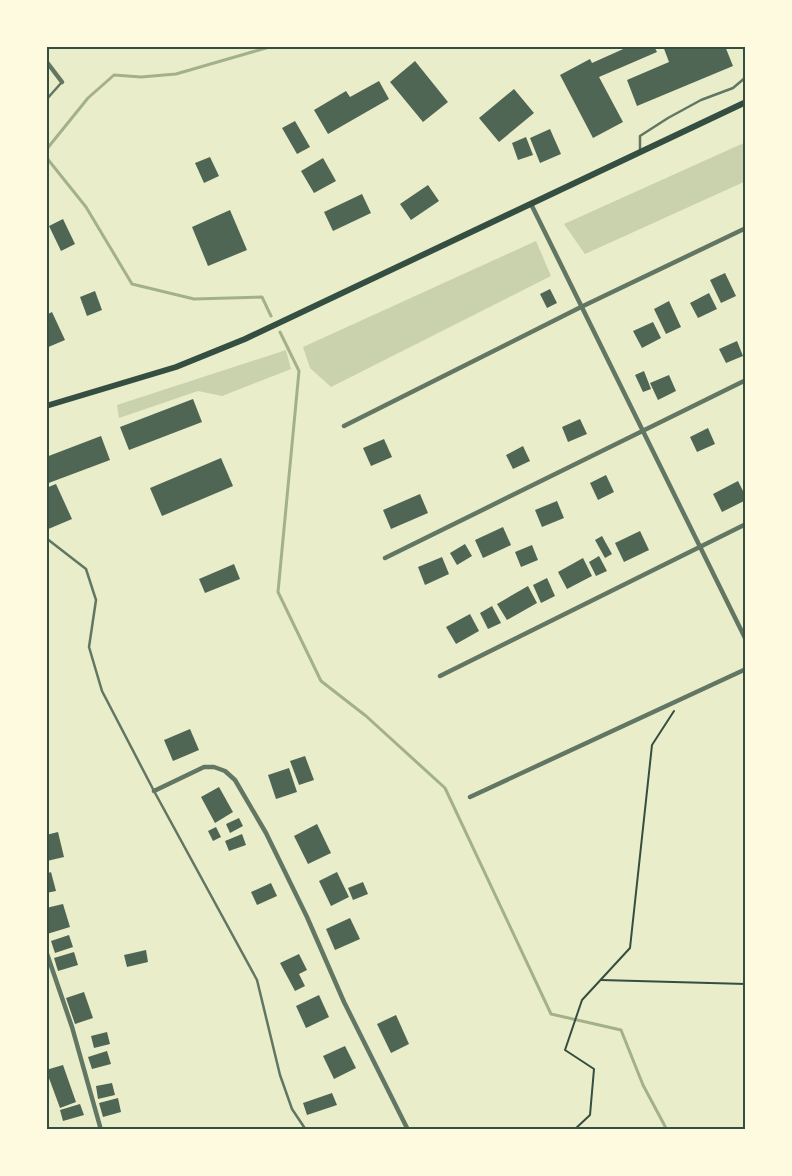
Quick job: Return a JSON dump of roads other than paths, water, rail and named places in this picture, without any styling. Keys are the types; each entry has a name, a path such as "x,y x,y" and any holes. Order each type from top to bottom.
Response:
{"main road":[{"path":"46,406 176,367 245,339 746,102"}],"street":[{"path":"46,61 62,82"},
{"path":"530,204 746,640"},
{"path":"344,426 582,307 746,228"},
{"path":"385,558 746,380"},
{"path":"440,676 746,524"},
{"path":"470,797 746,669"},
{"path":"154,791 204,767 214,767 225,771 236,780 266,833 308,917 344,1002 408,1130"},
{"path":"46,951 72,1027 101,1130"}],"lane":[{"path":"640,152 640,136 701,100 733,88 746,77"},
{"path":"46,100 62,82"},
{"path":"46,538 86,569 96,600 89,647 102,691 257,980 280,1075 292,1109 306,1130"}],"waterway":[{"path":"46,150 88,98 114,75 141,77 176,74 273,46"},
{"path":"46,157 86,207 132,284 194,299 262,297 271,316"},
{"path":"280,332 299,371 278,592 321,681 366,716 445,788 551,1014 621,1030 643,1085 667,1130"}]}
